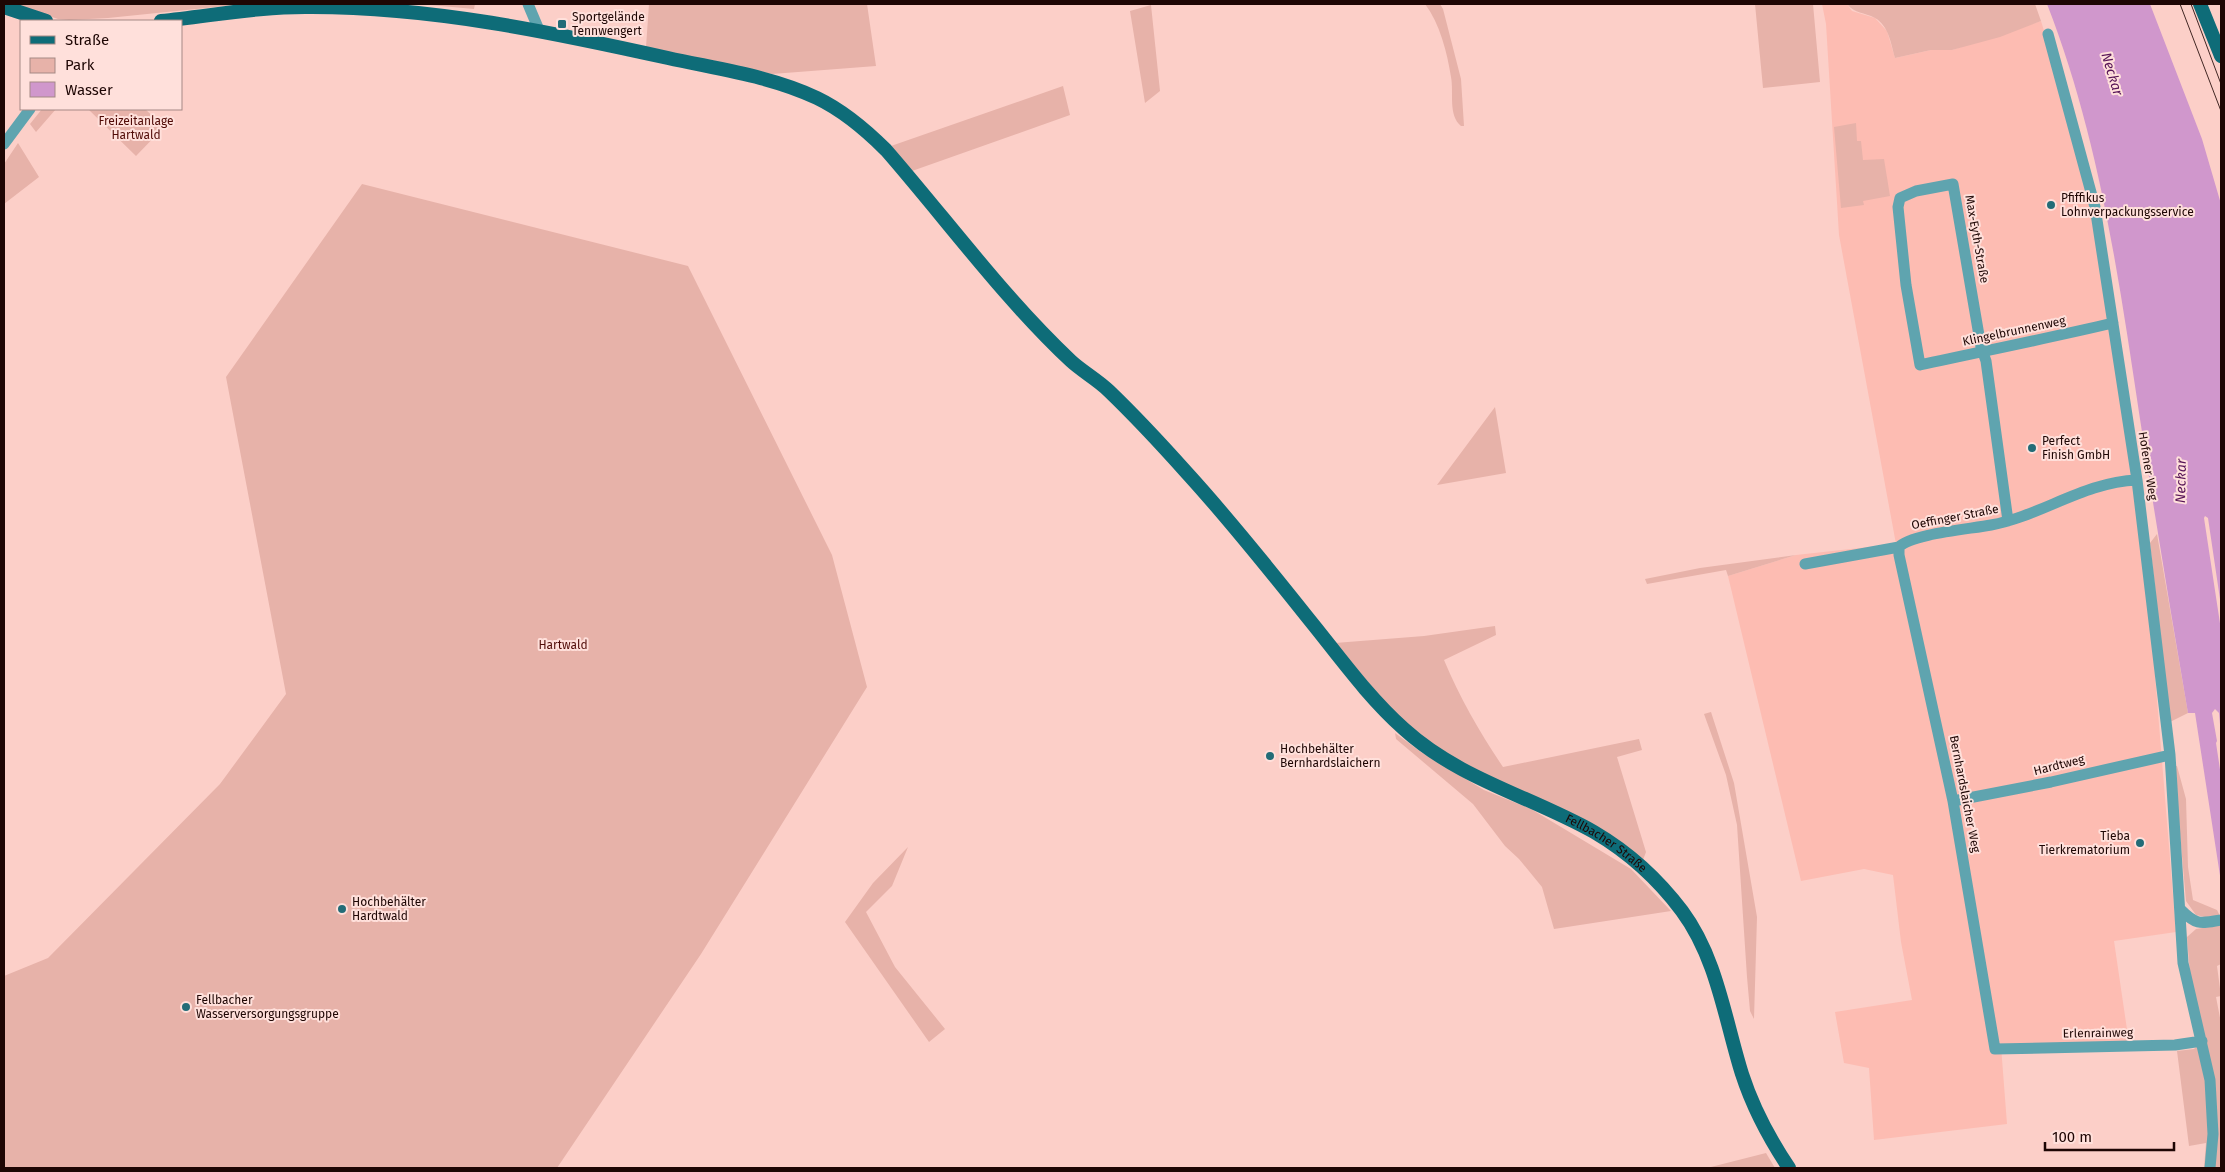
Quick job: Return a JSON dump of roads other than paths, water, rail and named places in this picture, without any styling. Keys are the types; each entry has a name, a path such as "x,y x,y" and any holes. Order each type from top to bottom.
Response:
{"main road":[{"path":"2200,4 2221,56"},
{"path":"4,7 43,20"},
{"name":"Fellbacher Straße","path":"170,20 271,9 311,7 375,10 539,30 774,82 816,97 834,107 866,130 892,157 1000,285 1034,322 1072,362 1108,389 1188,474 1374,699 1422,745 1468,774 1593,832 1626,854 1664,889 1684,914 1711,967 1742,1074 1754,1106 1769,1138 1788,1168"}],"street":[{"path":"528,4 539,30"},
{"name":"Hofener Weg","path":"2048,34 2094,207 2136,480 2170,755 2183,963 2210,1080 2212,1107 2210,1168"},
{"path":"4,144 29,110"},
{"name":"Max-Eyth-Straße","path":"1920,365 1906,285 1898,201 1905,194 1953,184 1982,351 1986,361 2008,521"},
{"name":"Klingelbrunnenweg","path":"1920,365 2113,323"},
{"name":"Oeffinger Straße","path":"1805,564 1899,547 1906,540 2008,521 2094,488 2136,480"},
{"name":"Bernhardslaicher Weg","path":"1899,547 1899,555 1953,801 1995,1049"},
{"name":"Hardtweg","path":"1953,801 2051,782 2170,755"},
{"path":"2180,909 2190,919 2199,924 2217,921"},
{"name":"Erlenrainweg","path":"1995,1049 2175,1046 2202,1041"}],"water":[{"name":"Neckar","path":"2047,4 2150,4 2202,139 2221,204 2221,606 2208,518 2205,516 2204,518 2221,630 2221,736 2219,713 2215,709 2212,713 2221,776 2221,882 2195,713 2188,713 2151,492 2124,314 2105,209 2081,105"}],"tram line":[{"path":"2180,4 2221,111"},
{"path":"2191,4 2221,84"}],"place":[{"name":"Sportgelände Tennwengert","path":"562,24"},
{"name":"Pfiffikus Lohnverpackungsservice","path":"2051,205"},
{"name":"Perfect Finish GmbH","path":"2032,448"},
{"name":"Hochbehälter Bernhardslaichern","path":"1270,756"},
{"name":"Tieba Tierkrematorium","path":"2140,843"},
{"name":"Hochbehälter Hardtwald","path":"342,909"},
{"name":"Fellbacher Wasserversorgungsgruppe","path":"186,1007"}],"park label":[{"name":"Freizeitanlage Hartwald","path":"136,128"},
{"name":"Hartwald","path":"563,645"}]}
